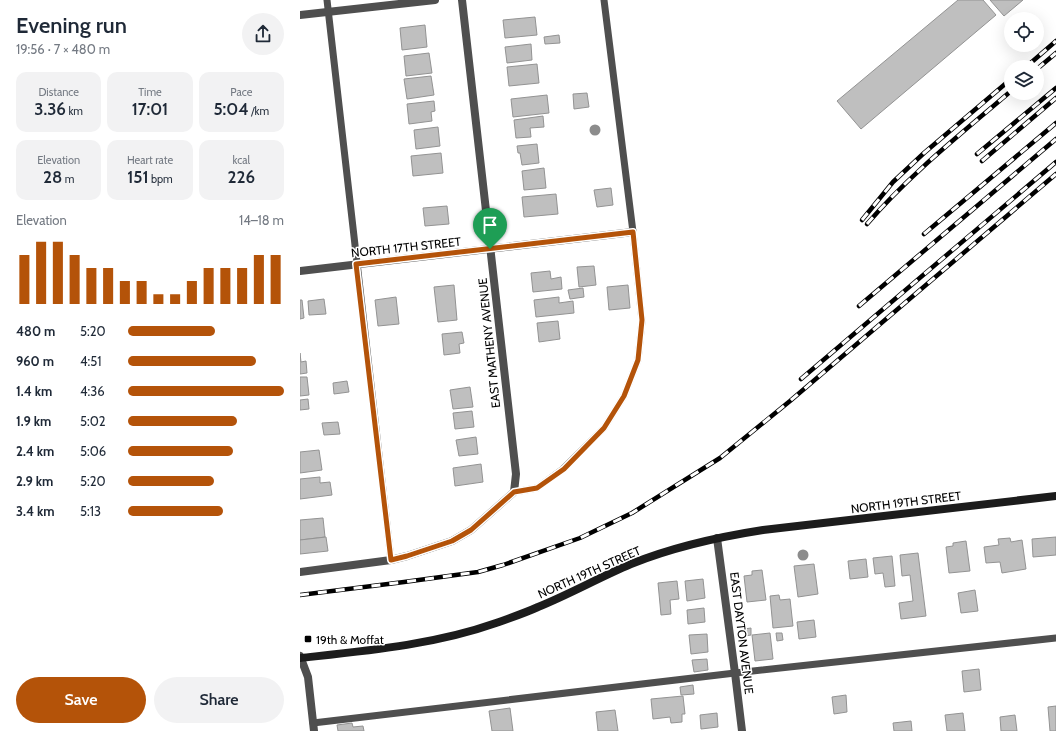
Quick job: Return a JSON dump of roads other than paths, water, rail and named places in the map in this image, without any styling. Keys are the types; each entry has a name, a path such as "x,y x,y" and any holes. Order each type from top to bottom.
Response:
{"street":[{"path":"300,15 435,0"},
{"name":"EAST MATHENY AVENUE","path":"462,0 516,474 514,492"},
{"name":"NORTH 17TH STREET","path":"300,271 633,232"},
{"path":"300,572 391,560 452,541 471,530 514,492"},
{"name":"NORTH 19TH STREET","path":"300,657 406,645 456,635 494,624 539,607 633,563 717,538 763,530 1056,496"},
{"name":"EAST DAYTON AVENUE","path":"717,538 742,731"},
{"path":"300,657 308,677 313,727"}],"lane":[{"path":"327,0 391,560"},
{"path":"514,492 537,488 564,469 604,428 624,396 638,360 642,320 633,232 604,0"},
{"path":"313,727 735,673 1056,638"}],"railway":[{"path":"1034,60 1056,41"},
{"path":"1044,63 1056,53"},
{"path":"862,220 893,182 924,153 1004,85"},
{"path":"977,154 1056,88"},
{"path":"867,224 918,171 1004,97"},
{"path":"982,161 1056,98"},
{"path":"924,234 1056,123"},
{"path":"859,306 1056,139"},
{"path":"801,379 1056,162"},
{"path":"300,595 478,572 503,565 580,538 632,513 720,458 790,401 1056,174"}],"place":[{"name":"19th & Moffat","path":"308,639"}]}
